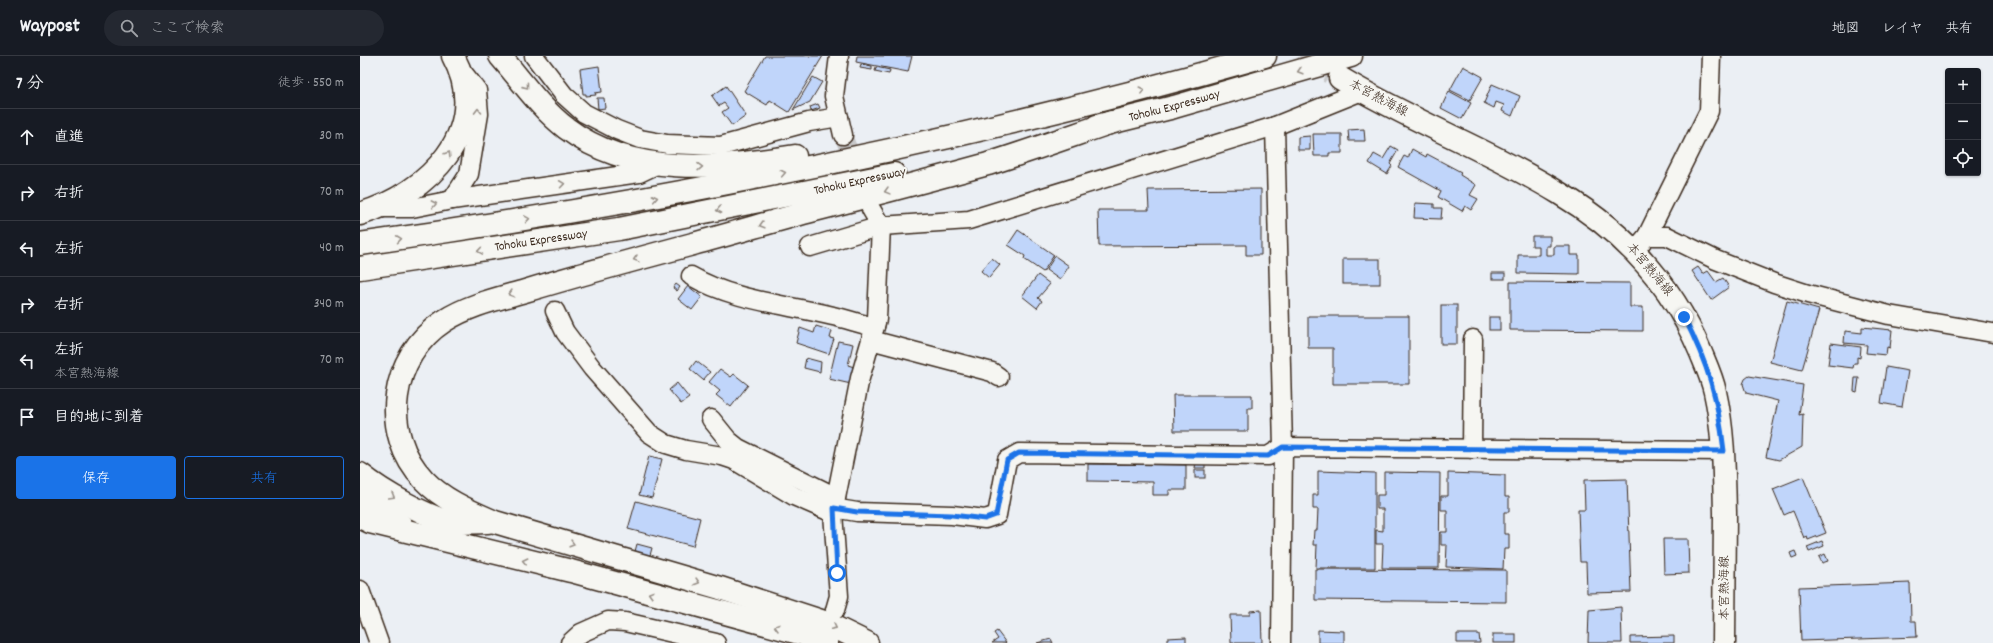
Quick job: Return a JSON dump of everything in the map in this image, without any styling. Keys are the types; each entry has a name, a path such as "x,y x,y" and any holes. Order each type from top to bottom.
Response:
{"main road":[{"path":"500,56 538,101 566,128 602,148 658,164 684,167 714,166 770,160 977,120 1104,99"},
{"name":"Tohoku Expressway","path":"360,244 614,206 729,184 926,143 1104,99 1265,56"},
{"name":"Tohoku Expressway","path":"360,268 611,230 734,208 916,170 1174,107 1351,56"},
{"path":"360,214 381,208 402,196 434,172 454,144 460,131 466,103 465,88 457,63"},
{"name":"本宮熱海線","path":"1340,78 1362,91 1559,192 1604,223 1641,243 1693,334 1715,391 1724,451 1724,643"},
{"path":"867,643 824,622 720,588 495,522 462,507 441,495 425,481 413,467 403,449 397,428 396,400 398,385 405,364 430,330 467,309 492,300 569,277 989,163 1112,122"},
{"path":"360,474 413,507 436,516 456,523 495,522"},
{"path":"360,496 410,532"},
{"path":"360,517 370,522 571,572 810,636 827,643"}],"street":[{"path":"534,56 564,95 584,113 616,130 647,140 667,144 721,146 809,122 839,117"},
{"path":"839,56 834,96 843,135"},
{"path":"1641,243 1709,110 1711,56"},
{"path":"452,200 469,174 479,114 477,90 457,63"},
{"path":"810,247 881,226 969,220 1275,126 1362,91"},
{"path":"1275,126 1283,447 1281,643"},
{"path":"381,208 412,208 452,200 639,173 658,164"},
{"path":"835,610 839,596 834,506 860,378 877,319 881,226 871,209"},
{"path":"1641,243 1667,236 1716,260 1774,283 1808,294 1889,314 1993,333"},
{"path":"691,276 709,286 738,296 834,316 873,334 992,372 999,377"},
{"path":"555,311 565,332 592,368 649,433 666,444 686,450 722,456 734,460 794,496 857,512 945,515 985,519 996,515 1007,460 1019,453 1268,456 1283,447 1724,451"},
{"path":"1472,449 1473,339"},
{"path":"711,419 728,440 738,448 834,506"},
{"path":"360,590 366,626 379,643"},
{"path":"570,643 581,633 608,621 626,622 716,643"}],"building":[{"path":"765,56 823,56 789,112 770,100 767,105 744,91"},
{"path":"857,56 912,56 908,72 856,62"},
{"path":"861,64 872,66 872,70 860,68"},
{"path":"599,66 602,92 595,93 596,95 586,96 586,94 583,94 580,69"},
{"path":"1463,66 1483,77 1470,100 1450,90"},
{"path":"876,67 890,70 889,74 875,71"},
{"path":"813,77 822,82 810,102 793,110"},
{"path":"1492,84 1520,96 1512,116 1502,111 1504,105 1496,102 1494,108 1484,103"},
{"path":"726,86 746,116 732,126 722,112 728,108 724,103 719,106 712,96"},
{"path":"1449,91 1471,103 1462,119 1441,108"},
{"path":"597,98 604,98 605,108 598,109"},
{"path":"818,104 820,108 811,111 810,107"},
{"path":"1364,129 1365,141 1349,141 1348,130"},
{"path":"1313,134 1342,134 1342,153 1329,153 1329,156 1314,156"},
{"path":"1310,136 1310,150 1298,150 1298,137"},
{"path":"1391,146 1398,150 1390,164 1392,166 1387,174 1369,163 1374,154 1383,159"},
{"path":"1412,149 1426,157 1427,154 1461,172 1460,175 1476,185 1470,195 1478,199 1471,210 1465,206 1462,211 1438,197 1441,191 1398,167 1404,156 1408,158"},
{"path":"1261,189 1261,255 1246,255 1246,245 1099,246 1098,210 1149,210 1148,190"},
{"path":"1415,203 1434,204 1434,208 1442,208 1441,219 1414,218"},
{"path":"1018,230 1054,255 1043,272 1024,259 1025,256 1008,245"},
{"path":"1532,236 1550,236 1550,246 1546,246 1546,255 1554,255 1554,246 1570,246 1570,255 1579,255 1579,274 1518,273 1518,255 1539,255 1539,246 1532,246"},
{"path":"1055,256 1069,266 1060,280 1046,270"},
{"path":"992,258 1000,265 989,278 981,271"},
{"path":"1343,259 1380,259 1380,284 1343,284"},
{"path":"1698,267 1703,274 1708,271 1716,282 1723,278 1729,287 1711,300 1692,271"},
{"path":"1492,273 1505,273 1505,279 1492,279"},
{"path":"1038,275 1050,284 1038,298 1042,301 1037,308 1022,296"},
{"path":"1510,282 1630,283 1630,307 1643,307 1643,331 1510,330"},
{"path":"676,284 680,287 677,291 673,288"},
{"path":"688,286 702,297 692,310 678,299"},
{"path":"1787,301 1819,310 1802,370 1770,362"},
{"path":"1441,305 1457,305 1457,344 1441,344"},
{"path":"1308,316 1409,316 1409,384 1333,384 1333,348 1308,348"},
{"path":"1489,317 1500,317 1500,330 1489,330"},
{"path":"816,326 832,331 830,338 834,339 829,354 796,343 800,328 814,333"},
{"path":"1862,327 1892,330 1890,348 1887,347 1886,355 1866,353 1867,345 1844,343 1845,331 1862,333"},
{"path":"838,341 853,344 848,365 854,367 851,384 829,379"},
{"path":"1831,343 1861,347 1860,358 1857,357 1857,363 1854,363 1853,368 1828,365"},
{"path":"806,358 821,362 820,372 804,368"},
{"path":"696,361 710,372 703,380 690,369"},
{"path":"1886,367 1908,371 1902,407 1881,403"},
{"path":"720,369 731,377 734,374 748,385 731,407 716,395 720,391 709,382"},
{"path":"1749,376 1803,385 1799,415 1803,414 1802,447 1779,460 1766,457 1778,401 1746,393 1743,384 1745,379"},
{"path":"1855,378 1859,378 1857,392 1854,391"},
{"path":"677,383 689,398 681,404 669,390"},
{"path":"1173,395 1252,395 1252,408 1248,408 1248,431 1174,431"},
{"path":"649,456 662,459 652,498 639,495"},
{"path":"1196,462 1205,463 1205,468 1195,468"},
{"path":"1088,464 1186,465 1186,490 1169,490 1169,495 1153,495 1153,482 1088,481"},
{"path":"1195,470 1205,470 1205,478 1195,478"},
{"path":"1318,471 1375,473 1375,568 1316,568 1317,545 1313,545 1314,530 1317,530 1318,509 1313,509 1313,495 1318,495"},
{"path":"1384,472 1440,473 1439,568 1382,568 1383,544 1376,544 1376,530 1383,531 1383,509 1377,509 1377,495 1384,495"},
{"path":"1448,473 1505,475 1505,497 1509,497 1509,512 1504,512 1504,534 1509,534 1509,549 1504,549 1503,569 1446,567 1447,545 1441,545 1441,532 1447,532 1447,510 1441,510 1441,496 1448,496"},
{"path":"1803,477 1826,533 1808,540 1807,536 1804,538 1793,511 1784,515 1773,489"},
{"path":"1627,479 1631,592 1587,593 1586,562 1580,562 1578,510 1585,510 1584,480"},
{"path":"636,501 700,518 693,546 628,529"},
{"path":"1663,539 1688,539 1689,573 1664,574"},
{"path":"1822,541 1824,546 1809,552 1807,547"},
{"path":"637,544 652,548 649,559 634,555"},
{"path":"1795,551 1797,556 1792,558 1790,553"},
{"path":"1825,554 1828,561 1822,563 1819,557"},
{"path":"1315,569 1506,570 1506,602 1315,600"},
{"path":"1910,583 1911,621 1916,621 1917,637 1801,641 1799,587"},
{"path":"1621,607 1622,643 1588,643 1589,610"},
{"path":"1261,610 1262,643 1231,643 1230,615 1250,615 1250,611"},
{"path":"1318,630 1344,631 1344,643 1318,643"},
{"path":"997,631 1006,643 992,643 998,639 994,633"},
{"path":"1457,634 1479,634 1480,643 1457,643"},
{"path":"1493,634 1516,634 1516,643 1493,643"},
{"path":"1674,636 1674,643 1630,643 1630,637"},
{"path":"1186,637 1186,643 1167,643 1167,638"},
{"path":"1051,639 1053,643 1037,643"}],"tunnel":[{"path":"1299,56 1330,73"},
{"path":"843,135 865,193"}],"route":[{"path":"837,573 833,513 834,508 857,512 952,515 985,519 996,515 1007,460 1019,453 1268,456 1283,447 1724,451 1715,391 1699,348 1684,317"}]}
